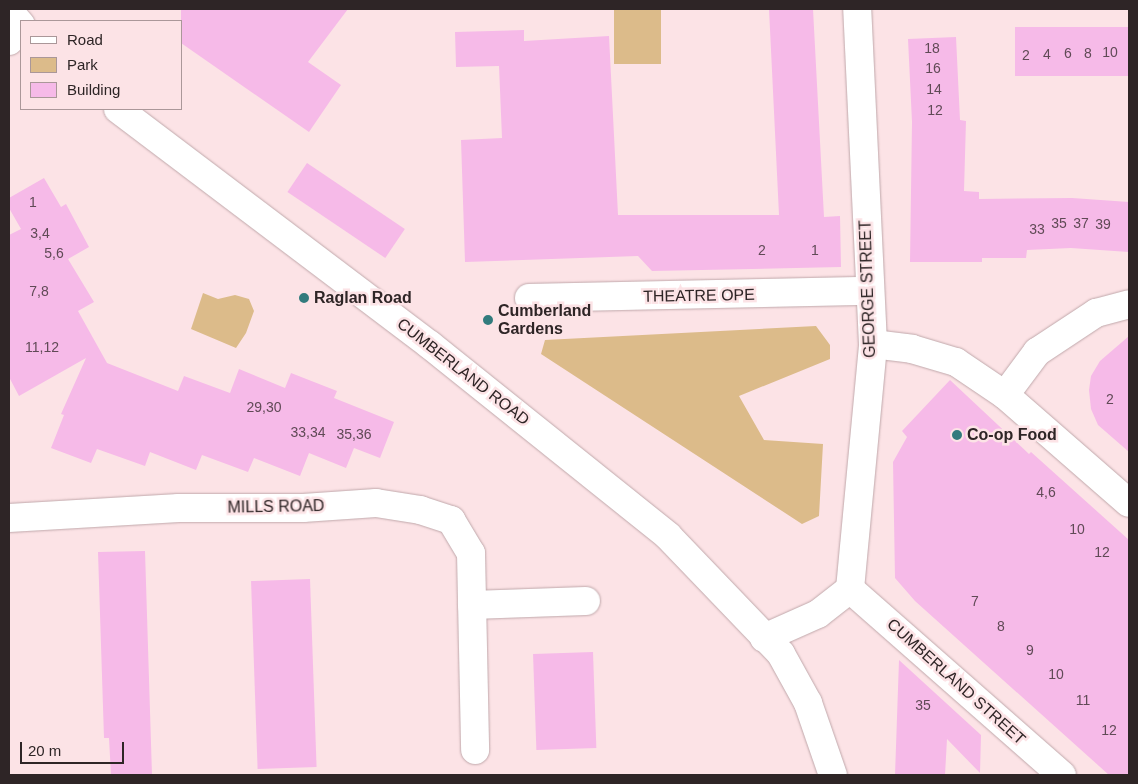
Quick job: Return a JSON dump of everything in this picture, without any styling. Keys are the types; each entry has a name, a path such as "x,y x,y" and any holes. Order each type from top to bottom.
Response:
{"street":[{"name":"GEORGE STREET","path":"850,589 873,344 868,291 857,9"},
{"path":"9,11 20,26"},
{"path":"9,41 20,28"},
{"name":"CUMBERLAND ROAD","path":"119,110 430,345 668,536 781,654 796,678 808,703 833,775"},
{"name":"THEATRE OPE","path":"529,298 868,291"},
{"path":"1005,395 1037,352 1096,313 1129,304"},
{"path":"873,344 912,349 956,362 1005,395 1129,503"},
{"name":"MILLS ROAD","path":"9,518 179,508 303,508 376,503 420,510 451,520 471,553 474,750"},
{"path":"764,638 818,614 850,589"},
{"name":"CUMBERLAND STREET","path":"850,589 1062,775"},
{"path":"472,605 586,601"}],"green space":[{"path":"614,9 661,9 661,64 614,64"},
{"path":"203,293 218,299 235,295 249,299 254,311 246,333 236,348 191,329"},
{"path":"816,326 830,345 830,359 739,396 764,440 823,444 819,516 802,524 541,354 545,340"}],"building":[{"path":"181,9 348,9 308,62 341,85 309,132 182,44"},
{"path":"769,9 813,9 824,217 840,216 841,267 652,271 638,256 465,262 461,140 502,138 499,66 456,67 455,32 524,30 524,41 609,36 618,215 779,215"},
{"path":"1015,27 1129,27 1129,76 1015,76"},
{"path":"956,37 960,120 966,121 964,191 979,192 979,199 1072,198 1129,202 1129,252 1071,248 1027,250 1026,258 982,258 982,262 910,262 912,122 908,39"},
{"path":"307,163 405,229 385,258 287,192"},
{"path":"44,178 61,207 66,204 89,247 68,259 94,302 78,311 107,363 178,391 184,376 230,393 239,369 285,388 291,373 337,391 334,398 394,422 380,458 354,448 346,468 309,453 300,476 254,458 248,472 202,455 196,470 150,452 145,466 97,449 91,463 51,448 64,415 61,414 86,358 19,396 9,377 9,235 21,229 9,208 9,198"},
{"path":"1129,336 1129,452 1098,425 1091,409 1089,390 1091,376 1100,361"},
{"path":"950,380 1029,454 1031,452 1129,540 1129,775 1109,775 915,601 895,578 893,462 907,437 902,431"},
{"path":"145,551 152,775 111,775 109,738 104,738 98,552"},
{"path":"310,579 317,767 258,769 251,581"},
{"path":"593,652 596,748 536,750 533,654"},
{"path":"899,660 981,735 980,773 947,739 945,775 895,775"}],"place":[{"name":"Raglan Road","path":"304,298"},
{"name":"Cumberland Gardens","path":"488,320"},
{"name":"Co-op Food","path":"957,435"}]}
